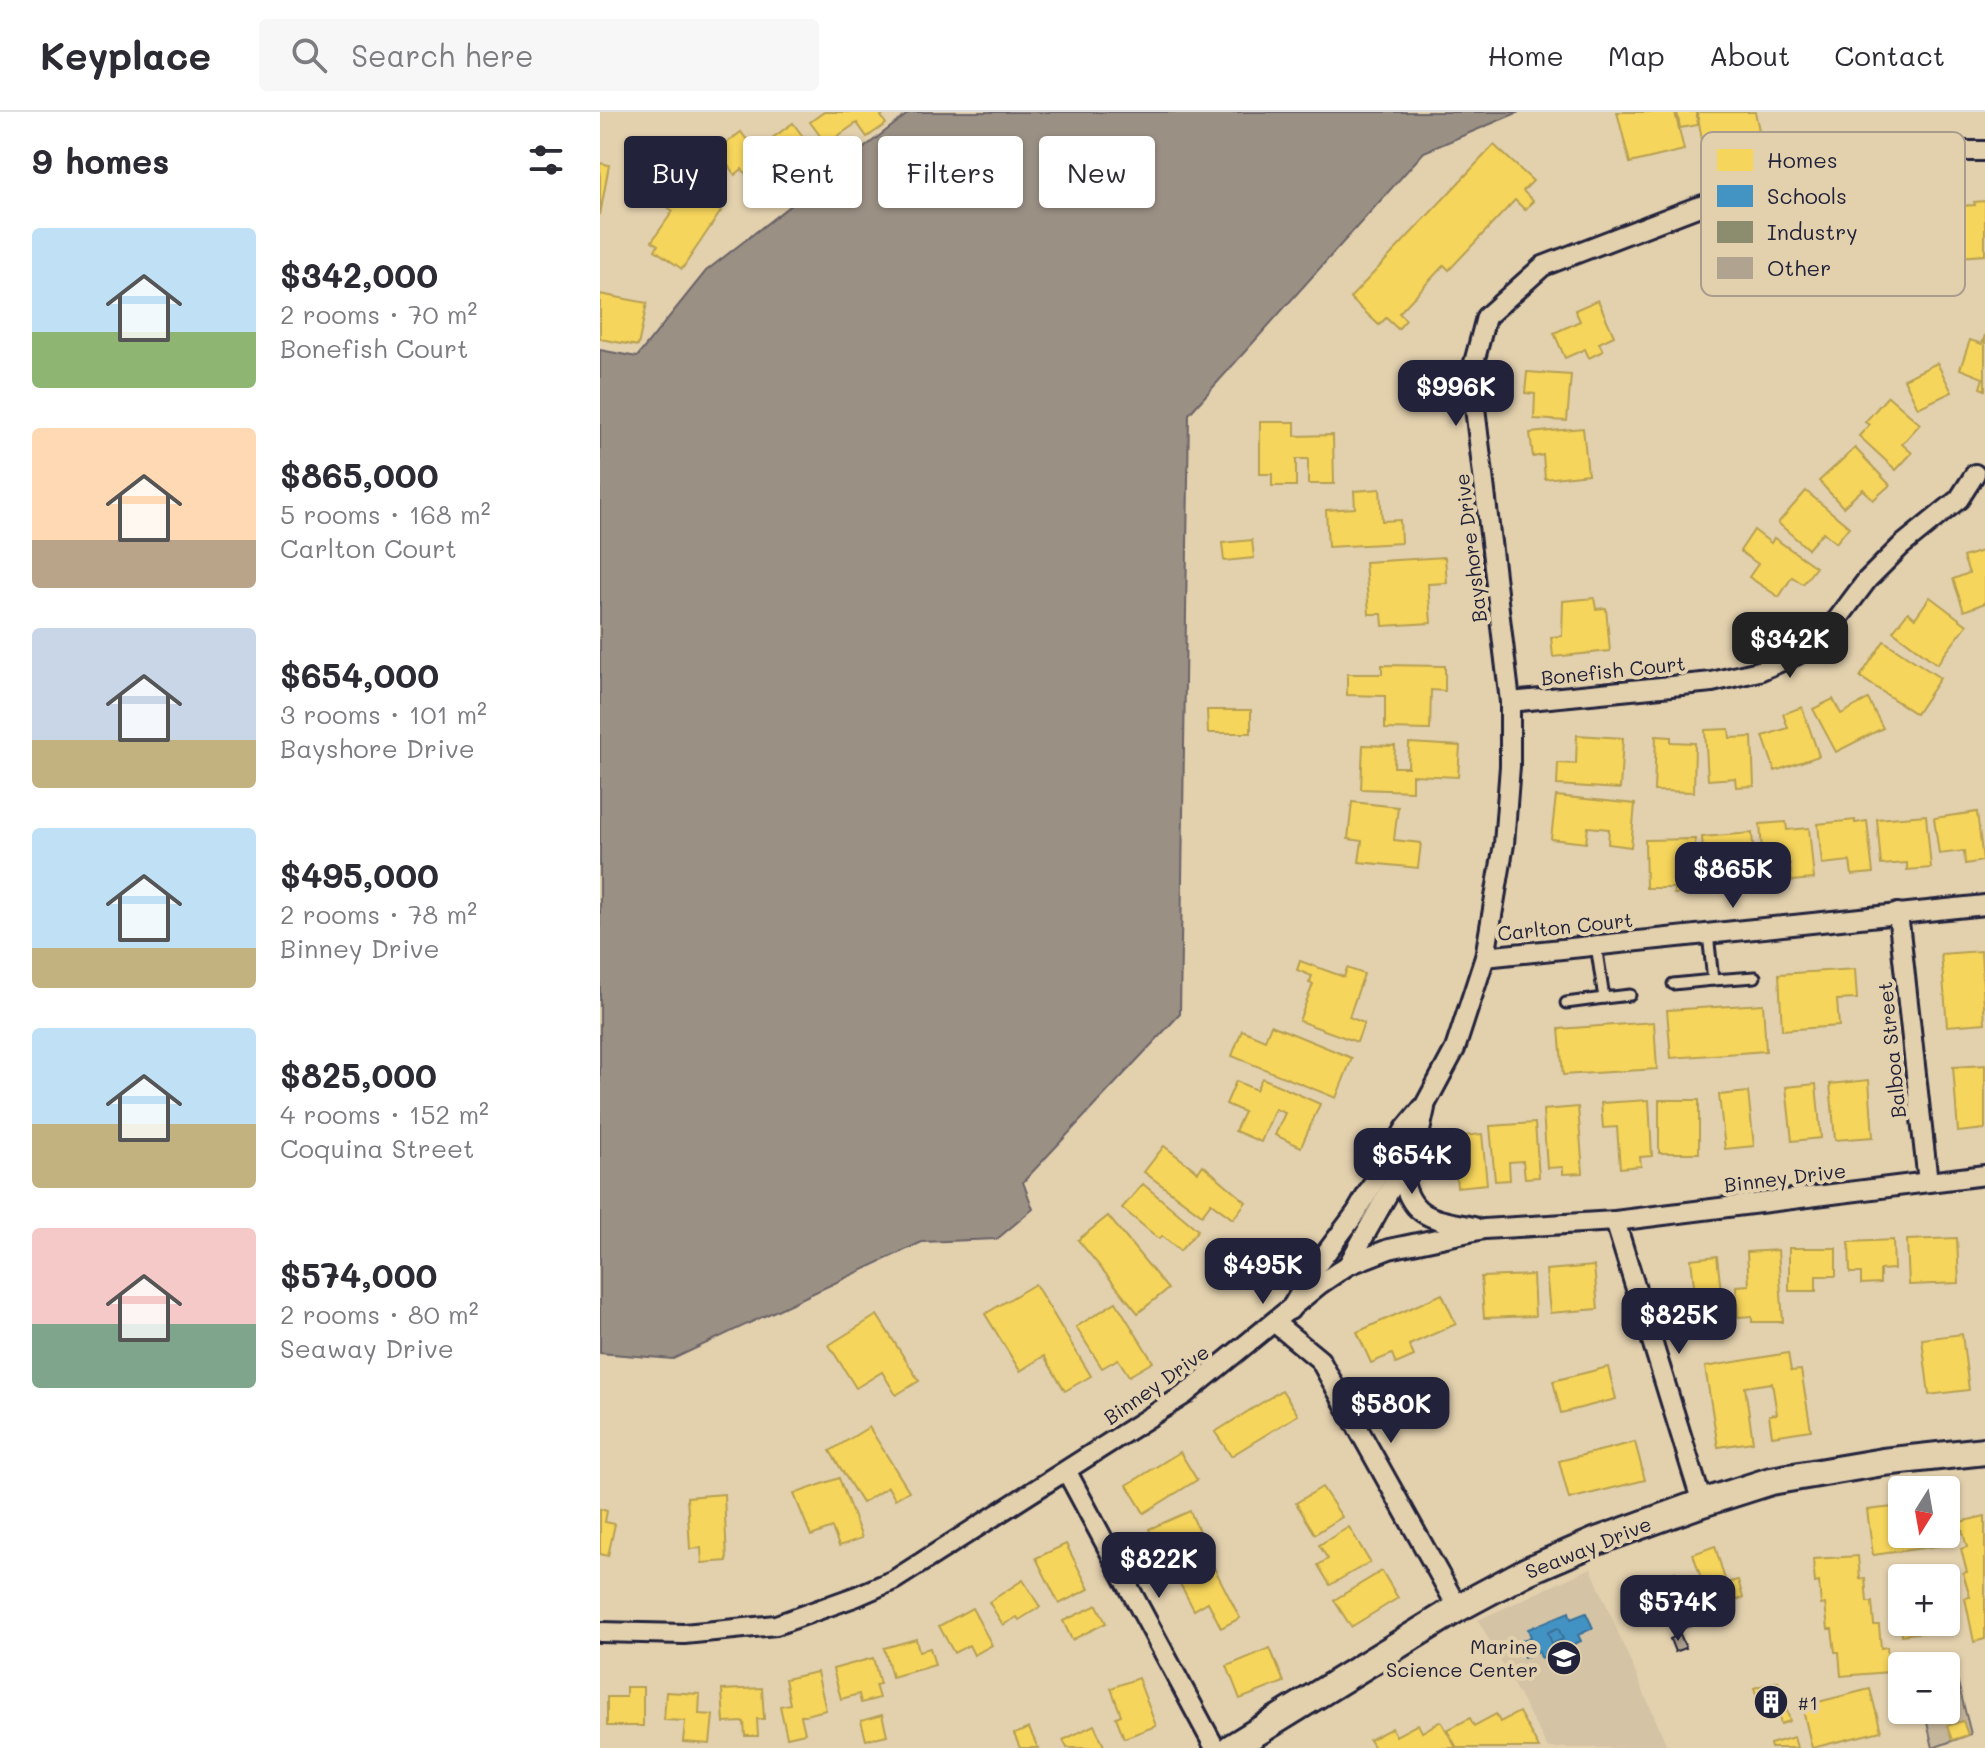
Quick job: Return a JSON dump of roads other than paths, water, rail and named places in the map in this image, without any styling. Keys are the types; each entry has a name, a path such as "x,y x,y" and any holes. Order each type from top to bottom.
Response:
{"main road":[{"name":"Seaway Drive","path":"1231,1748 1458,1608 1527,1571 1597,1541 1771,1481 1883,1462 1985,1451"}],"street":[{"name":"Bayshore Drive","path":"1290,1310 1314,1269 1356,1213 1405,1129 1425,1105 1455,1049 1485,957 1504,844 1510,766 1510,702 1471,374 1486,317 1543,266 1701,206"},
{"name":"Bonefish Court","path":"1510,702 1712,682 1759,671 1798,654 1837,620 1867,580 1901,546 1959,499 1975,474"},
{"name":"Carlton Court","path":"1485,957 1985,905"},
{"name":"Balboa Street","path":"1898,913 1928,1182"},
{"name":"Bayshore Drive","path":"1348,1265 1418,1140 1425,1105"},
{"path":"1402,1171 1404,1188 1411,1205 1428,1217 1484,1229"},
{"name":"Binney Drive","path":"600,1632 684,1634 776,1625 894,1580 1184,1395 1320,1284 1348,1265 1389,1249 1484,1229 1615,1221 1985,1175"},
{"path":"1615,1221 1702,1503"},
{"path":"1275,1323 1320,1360 1458,1608"},
{"path":"1067,1472 1215,1748"}],"lane":[{"path":"1708,934 1713,980"},
{"path":"1596,945 1604,998"},
{"path":"1673,984 1755,977"},
{"path":"1566,1003 1630,995"}],"place":[{"name":"Marine Science Center","path":"1564,1658"},
{"name":"#1","path":"1771,1702"}]}
